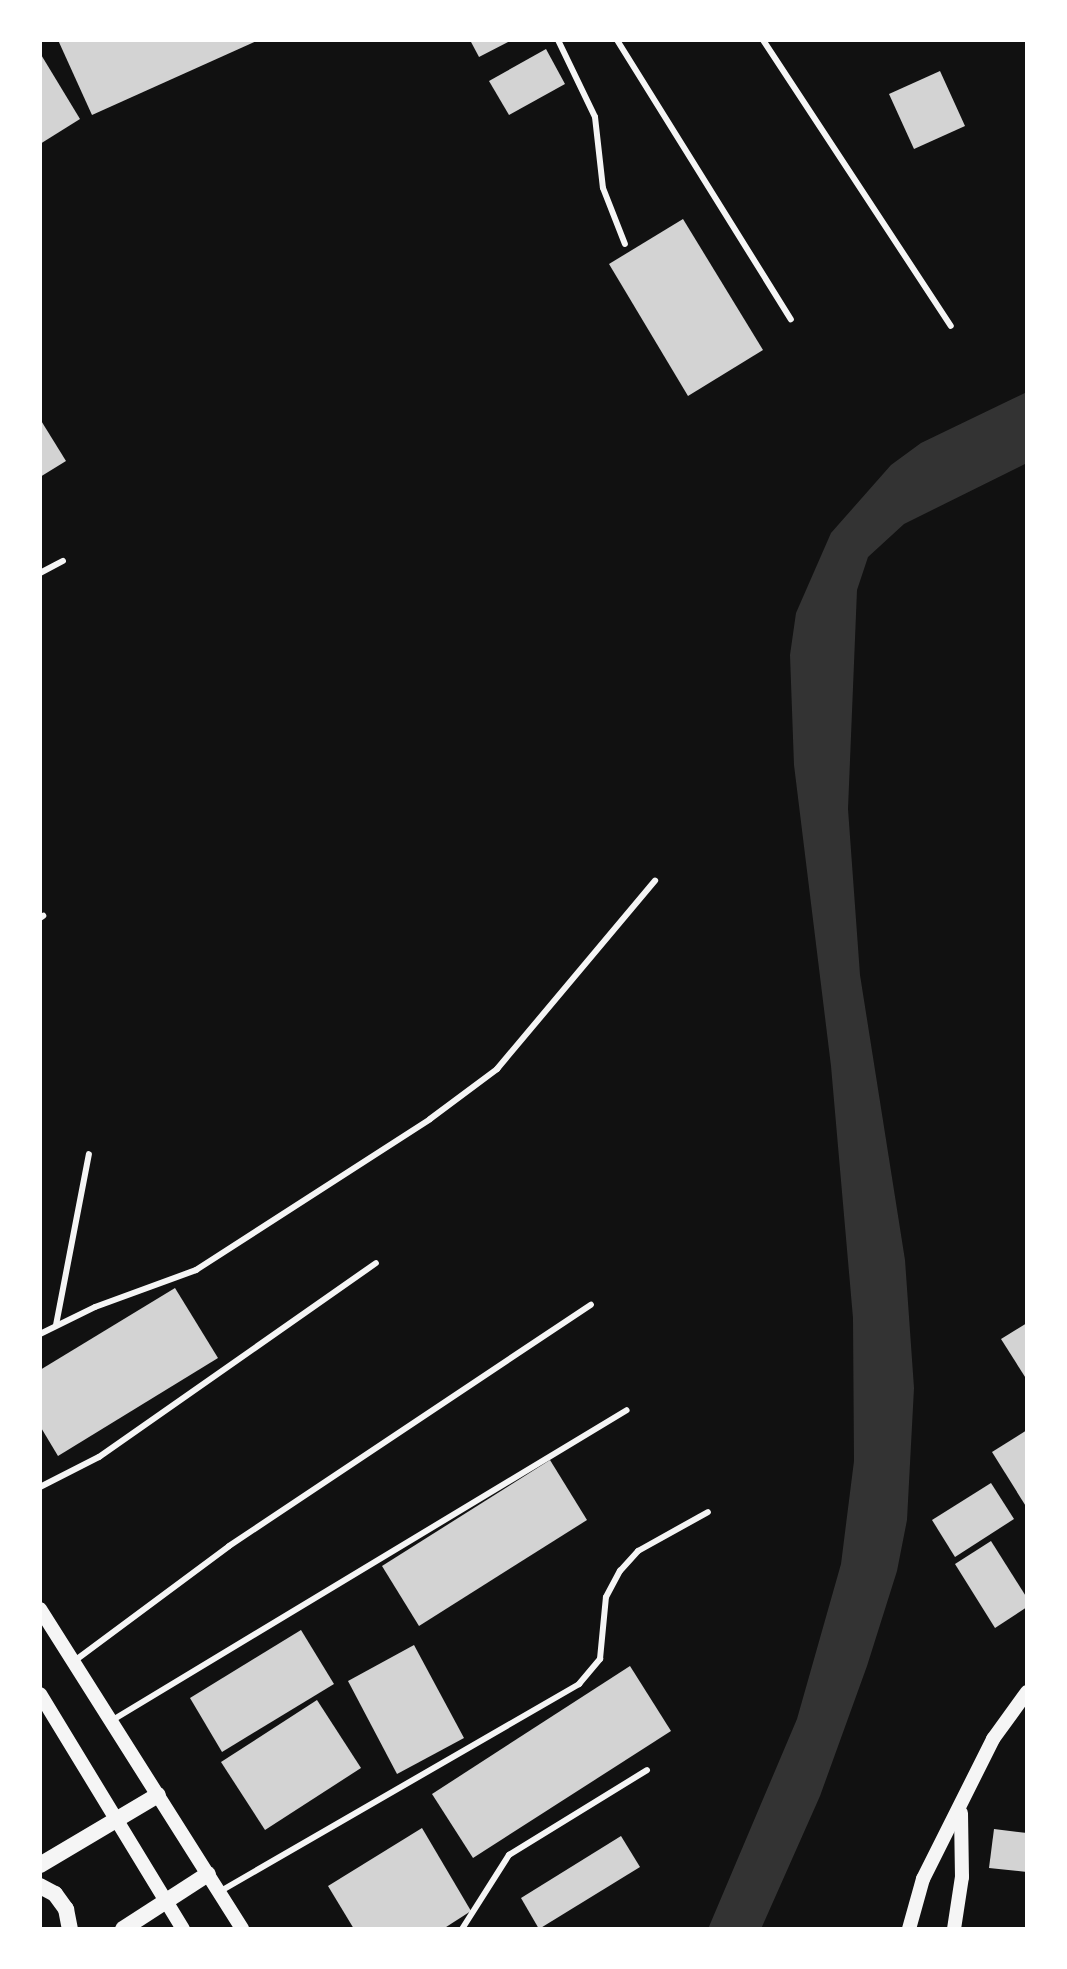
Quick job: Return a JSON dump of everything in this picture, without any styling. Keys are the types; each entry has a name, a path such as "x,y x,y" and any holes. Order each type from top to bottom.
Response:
{"main road":[{"path":"40,1865 158,1795"},
{"path":"123,1929 208,1874"},
{"path":"40,1886 66,1909 70,1929"}],"street":[{"path":"40,1609 242,1929"},
{"path":"909,1929 923,1879 993,1739 1027,1692"},
{"path":"40,1694 183,1929"},
{"path":"954,1929 962,1877 961,1808"}],"lane":[{"path":"558,40 595,117 603,188 625,244"},
{"path":"617,40 791,319"},
{"path":"763,40 951,326"},
{"path":"40,573 63,561"},
{"path":"40,1334 196,1270 430,1119 497,1069 655,881"},
{"path":"56,1325 89,1154"},
{"path":"40,1487 99,1457 376,1263"},
{"path":"73,1662 229,1546 591,1305"},
{"path":"111,1721 627,1410"},
{"path":"219,1892 579,1684 600,1659 606,1597 620,1571 638,1551 708,1512"},
{"path":"462,1929 509,1855 647,1770"}],"shaded area":[{"path":"1027,392 1027,463 904,524 868,557 857,590 848,809 860,975 905,1260 914,1388 907,1520 897,1571 867,1666 820,1796 761,1929 708,1929 797,1719 841,1564 854,1461 853,1318 831,1066 794,765 790,655 796,613 831,533 891,465 921,443"}],"building":[{"path":"58,40 259,40 92,115"},
{"path":"470,40 512,40 479,57"},
{"path":"546,49 565,84 509,115 489,81"},
{"path":"40,53 80,119 40,144"},
{"path":"940,71 965,126 914,149 889,94"},
{"path":"683,219 763,350 688,396 609,264"},
{"path":"40,419 66,461 40,477"},
{"path":"175,1288 218,1358 58,1456 40,1426 40,1370"},
{"path":"1027,1323 1027,1380 1001,1339"},
{"path":"1027,1430 1027,1508 992,1452"},
{"path":"550,1460 587,1520 419,1626 382,1566"},
{"path":"991,1483 1014,1519 955,1557 932,1520"},
{"path":"991,1541 1027,1598 1027,1607 995,1628 955,1564"},
{"path":"301,1630 334,1684 222,1752 190,1698"},
{"path":"414,1645 464,1738 397,1774 348,1681"},
{"path":"630,1666 671,1731 473,1858 432,1794"},
{"path":"317,1700 361,1768 265,1830 221,1762"},
{"path":"422,1828 471,1911 443,1929 354,1929 328,1886"},
{"path":"994,1829 1027,1833 1027,1872 989,1868"},
{"path":"621,1836 640,1867 539,1929 521,1898"}]}
